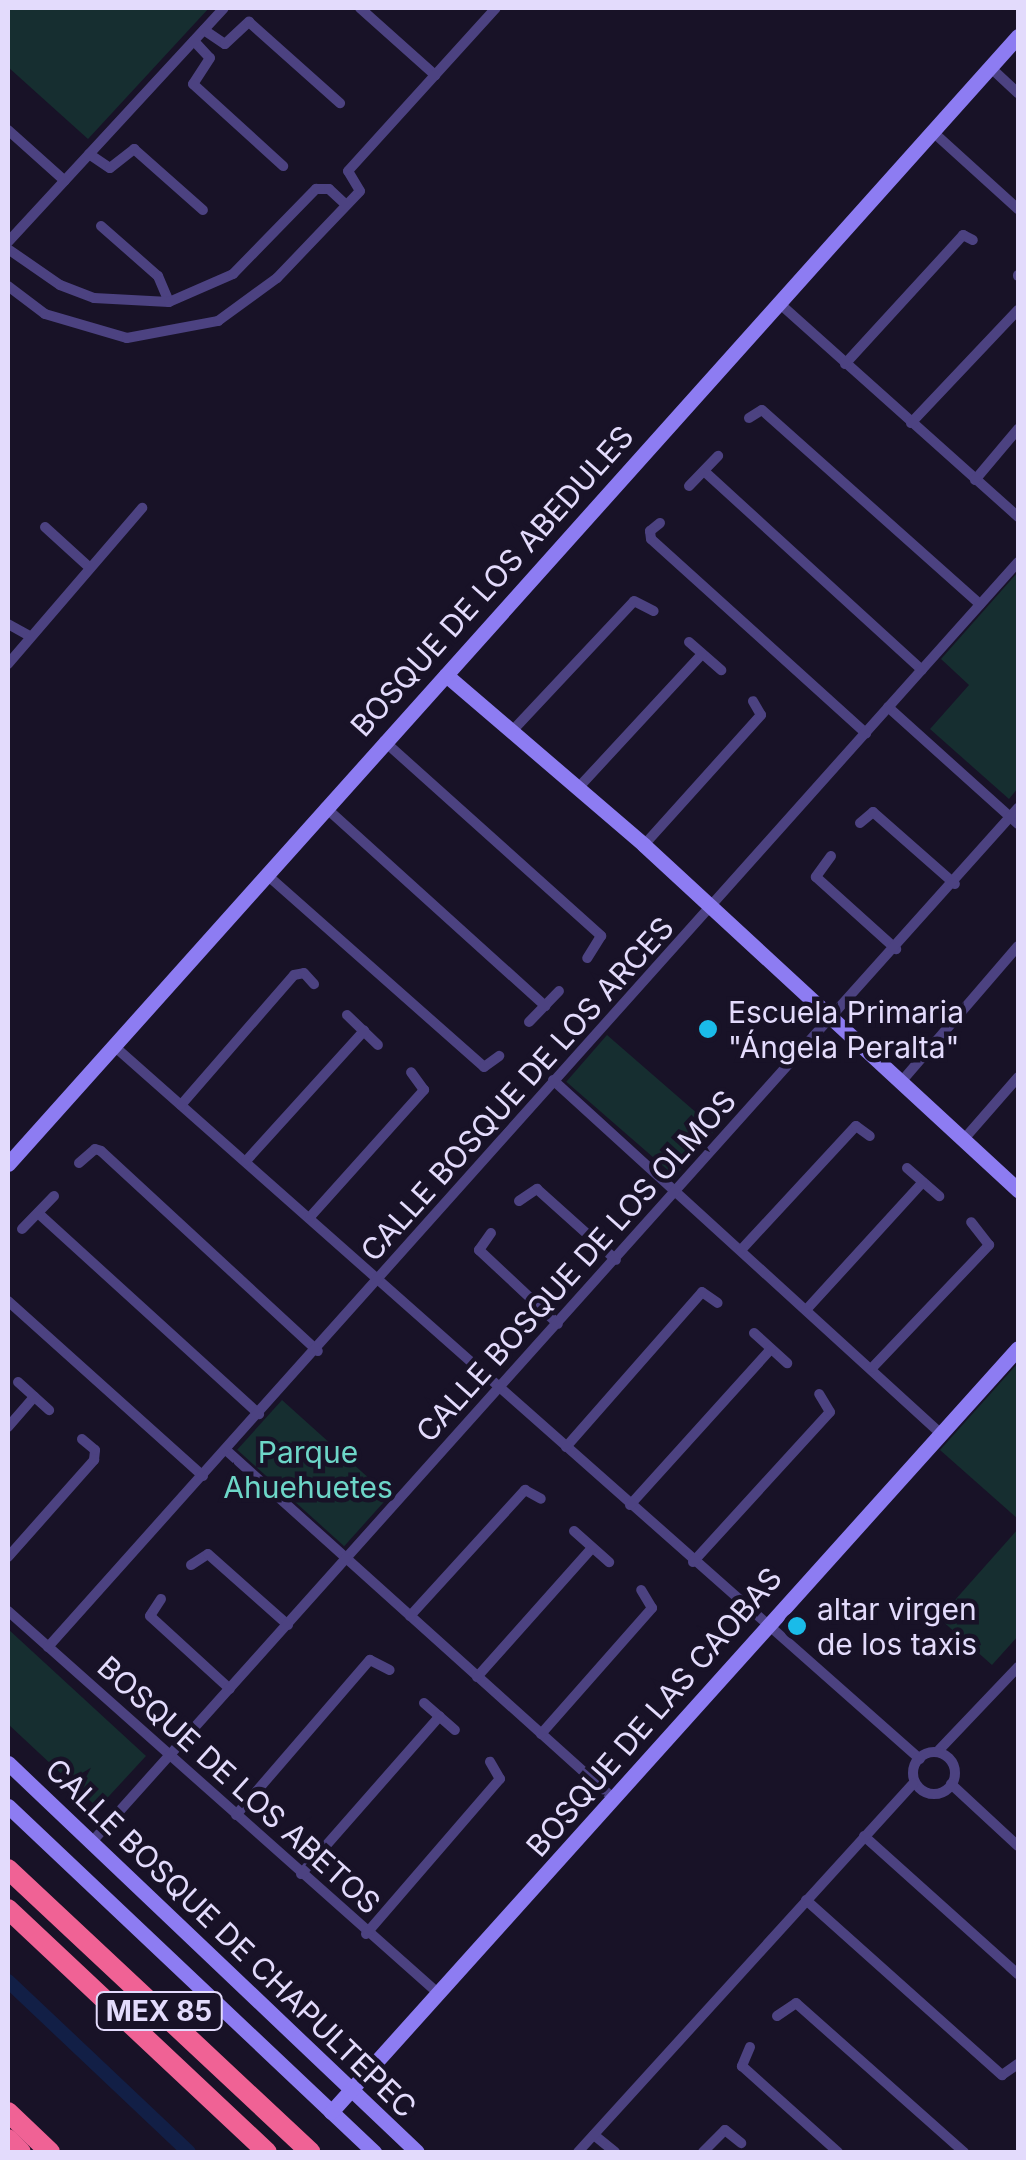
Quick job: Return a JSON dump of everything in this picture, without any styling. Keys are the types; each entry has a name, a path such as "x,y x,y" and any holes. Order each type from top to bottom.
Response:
{"highway":[{"name":"MEX 85","path":"8,1869 310,2152"},
{"name":"MEX 85","path":"8,1909 267,2152"},
{"path":"8,2112 50,2152"},
{"path":"8,2140 21,2152"}],"street":[{"path":"224,8 8,246 60,285 94,298 168,302 232,274 312,191 324,188 346,205"},
{"path":"360,8 435,75"},
{"path":"8,286 45,314 86,331 150,338 218,321 250,302 360,190 348,170 496,8"},
{"path":"204,30 225,44 249,22 340,104"},
{"name":"BOSQUE DE LOS ABEDULES","path":"8,1164 1018,36"},
{"path":"194,40 210,58 193,84 283,166"},
{"path":"991,68 1018,93"},
{"path":"8,130 65,181"},
{"path":"933,132 1018,209"},
{"path":"89,154 110,168 134,150 203,210"},
{"path":"101,226 158,276 168,302"},
{"path":"845,364 963,235 973,240"},
{"path":"779,303 1018,518"},
{"path":"911,422 1018,310"},
{"path":"749,418 762,410 980,604"},
{"path":"975,480 1018,429"},
{"path":"689,486 718,456"},
{"path":"704,471 922,670"},
{"path":"8,664 142,508"},
{"path":"660,523 650,530 651,539 866,733"},
{"path":"45,527 89,567"},
{"name":"CALLE BOSQUE DE LOS ARCES","path":"48,1647 318,1350 553,1080 710,911 1018,562"},
{"path":"514,730 634,601 654,611"},
{"path":"8,624 30,636"},
{"path":"690,642 721,670"},
{"path":"579,788 702,654"},
{"path":"446,675 644,845 710,911 1018,1190"},
{"path":"644,845 762,716 753,702"},
{"path":"888,707 1016,816"},
{"path":"384,740 601,936 587,958"},
{"path":"326,807 545,1006"},
{"path":"860,823 873,812 955,884"},
{"name":"CALLE BOSQUE DE LOS OLMOS","path":"90,1844 1016,816"},
{"path":"831,856 816,876 896,949"},
{"path":"266,874 484,1068 499,1056"},
{"path":"901,1082 1018,946"},
{"path":"181,1104 294,975 304,974 314,984"},
{"path":"529,1022 559,991"},
{"path":"347,1015 378,1046"},
{"path":"246,1161 364,1032"},
{"path":"114,1046 630,1504 697,1558 765,1626 920,1758"},
{"path":"310,1217 424,1090 410,1072"},
{"path":"964,1140 1018,1077"},
{"path":"553,1080 939,1432"},
{"path":"741,1250 856,1126 870,1136"},
{"path":"79,1163 94,1148 101,1150 318,1350"},
{"path":"907,1168 939,1196"},
{"path":"806,1310 923,1182"},
{"path":"520,1201 537,1189 616,1260"},
{"path":"22,1229 54,1196"},
{"path":"38,1213 259,1414"},
{"path":"872,1368 989,1245 971,1222"},
{"path":"491,1233 480,1250 558,1324"},
{"path":"566,1447 702,1292 718,1304"},
{"path":"8,1302 203,1476"},
{"path":"754,1334 787,1363"},
{"name":"BOSQUE DE LAS CAOBAS","path":"330,2112 1018,1348"},
{"path":"630,1504 771,1349"},
{"path":"18,1382 49,1410"},
{"path":"697,1558 830,1412 819,1394"},
{"path":"8,1427 34,1397"},
{"path":"8,1557 94,1460 96,1450 82,1439"},
{"path":"226,1450 614,1799"},
{"path":"410,1616 525,1490 541,1499"},
{"path":"574,1532 609,1562"},
{"path":"477,1677 592,1548"},
{"path":"191,1565 208,1554 288,1625"},
{"path":"541,1734 652,1608 641,1590"},
{"path":"160,1599 150,1616 230,1689"},
{"name":"BOSQUE DE LOS ABETOS","path":"8,1611 366,1934 439,1994"},
{"path":"236,1814 370,1660 390,1670"},
{"path":"920,1758 939,1750 1018,1667"},
{"path":"424,1703 455,1730"},
{"path":"301,1874 440,1716"},
{"path":"912,1784 930,1796 951,1784 955,1764 939,1750"},
{"path":"578,2152 912,1784 920,1758"},
{"path":"366,1934 500,1779 490,1762"},
{"name":"CALLE BOSQUE DE CHAPULTEPEC","path":"8,1763 417,2152"},
{"path":"951,1784 1018,1846"},
{"name":"CALLE BOSQUE DE CHAPULTEPEC","path":"8,1806 374,2152"},
{"path":"864,1836 1018,1974"},
{"path":"806,1900 1002,2075 1018,2064"},
{"path":"777,2016 796,2004 964,2152"},
{"path":"750,2047 742,2066 838,2152"},
{"path":"703,2152 725,2130 740,2143"},
{"path":"594,2135 614,2152"}],"green space":[{"path":"8,8 209,8 88,139 8,67"},
{"path":"1018,572 1018,788 1009,799 930,729 969,685 941,659"},
{"path":"607,1035 716,1129 675,1176 566,1082"},
{"path":"1018,1363 1018,1519 940,1450"},
{"name":"Parque Ahuehuetes","path":"282,1400 389,1496 344,1546 237,1450"},
{"path":"1018,1529 1018,1636 992,1665 939,1618"},
{"path":"8,1629 146,1756 98,1808 8,1724"}],"waterway":[{"path":"8,1981 189,2152"}],"place":[{"name":"Escuela Primaria \"Ángela Peralta\"","path":"708,1029"},
{"name":"altar virgen de los taxis","path":"797,1626"}]}
